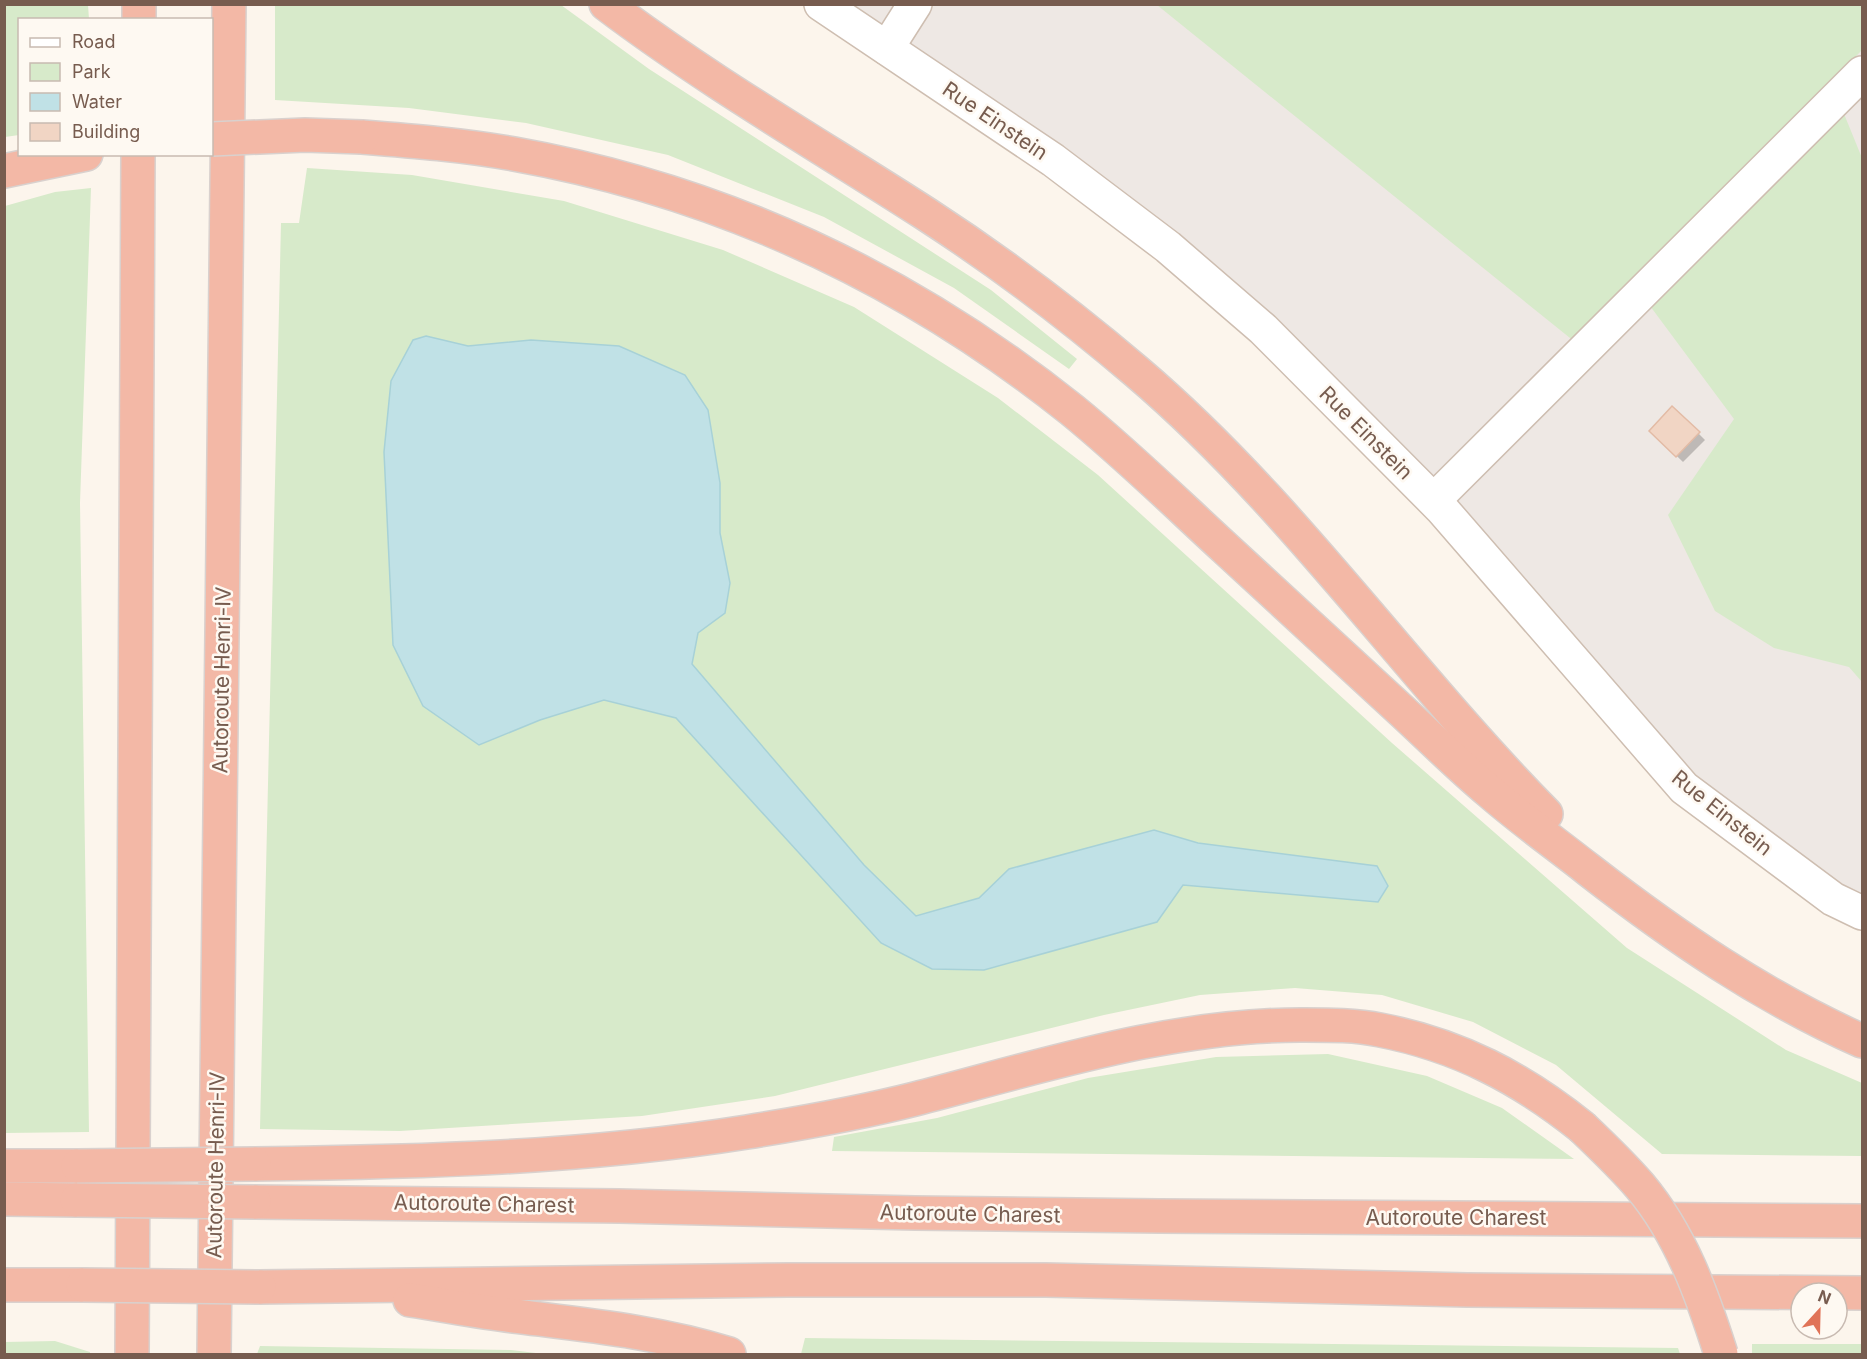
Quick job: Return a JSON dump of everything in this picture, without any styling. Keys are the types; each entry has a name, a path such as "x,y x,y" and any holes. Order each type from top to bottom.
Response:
{"highway":[{"name":"Autoroute Henri-IV","path":"214,1354 229,4"},
{"path":"606,4 730,91 982,252 1053,304 1140,374 1205,435 1282,514 1469,734 1638,908"},
{"path":"213,139 305,135 441,143 584,168 655,187 791,237 853,267 967,333 1074,412 1184,510 1490,793 1638,908 1701,951 1790,1006 1863,1041"},
{"path":"4,171 76,156"},
{"path":"132,1354 138,156"},
{"path":"4,1166 387,1163 511,1158 691,1141 860,1112 1069,1059 1186,1034 1234,1027 1280,1024 1378,1029 1452,1050 1491,1066 1525,1086 1582,1128 1611,1154 1641,1188 1667,1224 1684,1254 1701,1291 1721,1354"},
{"name":"Autoroute Charest","path":"4,1199 619,1206 1101,1216 1863,1221"},
{"path":"4,1285 259,1287 765,1280 1046,1280 1455,1290 1863,1293"},
{"path":"4,1295 70,1285"},
{"path":"313,1285 514,1316 617,1328 675,1339 729,1354"}],"street":[{"name":"Rue Einstein","path":"821,4 1053,160 1168,247 1263,328 1434,500 1684,788 1833,899 1863,913"},
{"path":"887,48 915,4"},
{"path":"1434,500 1863,73"}],"shaded area":[{"path":"821,5 1862,5 1862,913 1684,788 1263,329"}],"green space":[{"path":"5,4 88,5 89,18 18,18 18,135 5,137"},
{"path":"275,5 561,5 649,69 991,290 1077,359 1069,369 954,288 824,217 668,155 526,123 409,108 275,100"},
{"path":"1157,5 1862,5 1862,50 1831,82 1862,158 1862,682 1849,667 1774,648 1715,611 1668,515 1734,419 1633,283 1575,342"},
{"path":"307,168 412,175 564,201 723,250 854,307 998,398 1098,475 1392,743 1627,948 1786,1050 1862,1083 1862,1156 1662,1154 1556,1065 1473,1022 1382,995 1295,988 1200,995 1104,1015 775,1096 642,1116 400,1131 260,1129 281,223 299,223"},
{"path":"91,188 80,503 89,1132 5,1133 5,206 55,192"},
{"path":"1328,1054 1427,1076 1502,1108 1574,1159 832,1151 834,1137 937,1118 1088,1078 1216,1057"},
{"path":"805,1338 1678,1348 1680,1354 801,1354"},
{"path":"55,1341 90,1352 90,1354 5,1354 5,1342"},
{"path":"1752,1344 1862,1344 1862,1354 1752,1354"},
{"path":"260,1346 511,1350 544,1354 257,1354"}],"water":[{"path":"426,336 468,346 531,340 619,346 685,375 708,410 720,483 720,533 730,583 725,613 698,633 692,664 864,865 916,916 979,898 1009,869 1154,830 1198,843 1377,866 1388,886 1378,902 1183,885 1157,922 984,970 932,969 881,943 676,718 604,700 540,720 479,745 423,706 393,645 384,452 391,381 413,340"}],"building":[{"path":"1672,406 1700,432 1676,457 1649,431"}]}
